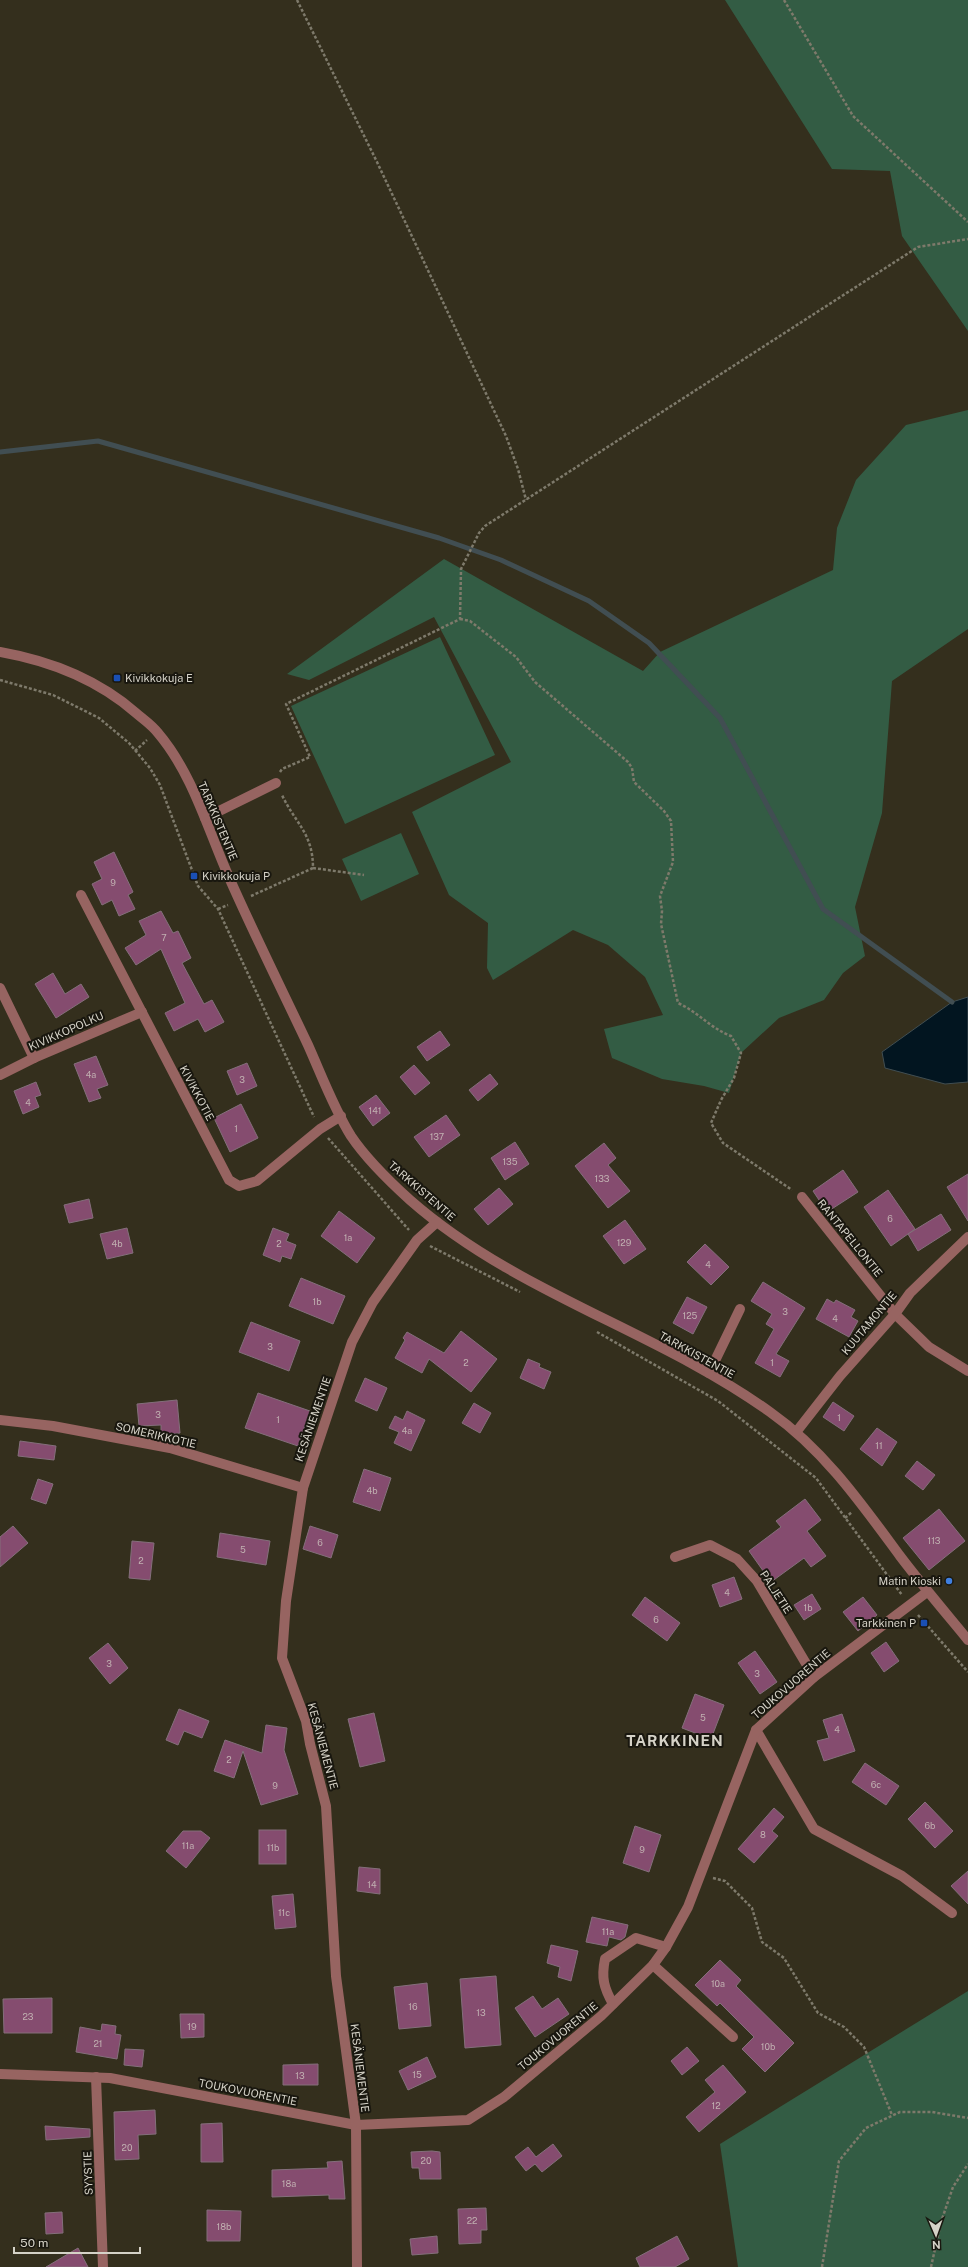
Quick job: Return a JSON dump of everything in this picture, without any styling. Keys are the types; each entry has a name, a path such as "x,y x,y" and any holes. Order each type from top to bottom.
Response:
{"street":[{"name":"TARKKISTENTIE","path":"0,652 22,656 73,672 114,694 156,731 173,754 205,818 240,900 341,1116 351,1135 371,1161 392,1183 437,1222 479,1252 527,1281 708,1373 767,1409 797,1431 858,1498 928,1592 968,1640"},
{"path":"205,818 276,783"},
{"name":"KIVIKKOTIE","path":"82,895 229,1180 239,1186 257,1181 320,1129 341,1116"},
{"path":"0,988 34,1058"},
{"name":"KIVIKKOPOLKU","path":"0,1075 34,1058 142,1012"},
{"name":"RANTAPELLONTIE","path":"802,1197 895,1314 929,1348 968,1371"},
{"name":"KESÄNIEMENTIE","path":"356,2267 356,2126 336,1976 326,1806 306,1722 282,1658 286,1601 303,1488 352,1342 373,1302 417,1240 437,1222"},
{"name":"KUUTAMONTIE","path":"797,1431 840,1376 895,1314 910,1293 968,1237"},
{"path":"708,1373 740,1309"},
{"name":"SOMERIKKOTIE","path":"0,1420 53,1426 170,1448 303,1488"},
{"name":"PALJETIE","path":"675,1557 710,1545 737,1559 757,1581 814,1677"},
{"name":"TOUKOVUORENTIE","path":"0,2074 110,2078 356,2126 468,2120 504,2097 613,2004 653,1965 666,1947 688,1908 756,1730 814,1677 928,1592"},
{"path":"756,1730 814,1829 902,1876 952,1913"},
{"path":"613,2004 604,1988 602,1974 605,1959 636,1938 666,1947"},
{"path":"653,1965 733,2037"},
{"name":"SYYSTIE","path":"96,2077 104,2267"}],"path":[{"path":"297,0 377,162 506,436 518,469 526,500"},
{"path":"784,0 853,116 968,222"},
{"path":"460,619 461,569 473,545 485,526 918,247 968,239"},
{"path":"313,868 313,853 302,826 283,798 276,783 282,769 310,757 286,704 460,619 470,621 516,657 535,682 628,762 632,768 634,782 664,811 671,821 673,862 660,896 662,911 661,924 678,1004 694,1010 717,1030 731,1036 741,1053 734,1078 721,1100 711,1123 723,1143 802,1197"},
{"path":"0,680 53,695 98,718 129,743 150,768 160,785 198,886 218,909 320,1129 417,1240 521,1293"},
{"path":"218,909 313,868 364,874"},
{"path":"590,1328 718,1401 816,1478 910,1605 968,1672"},
{"path":"700,1875 725,1881 752,1908 762,1942 784,1958 818,2013 844,2027 864,2048 892,2116"},
{"path":"822,2267 839,2161 866,2128 900,2112 932,2112 968,2118"},
{"path":"930,2267 941,2222 953,2187 968,2164"}],"green space":[{"path":"725,0 968,0 968,331 902,236 890,171 832,169"},
{"path":"968,410 968,629 892,681 882,813 855,907 865,956 843,973 824,1000 779,1018 741,1053 729,1093 704,1086 662,1079 612,1058 604,1029 663,1015 645,977 608,945 573,930 493,980 487,968 488,923 449,895 412,812 511,762 434,617 309,680 287,674 444,559 643,671 660,652 833,570 837,528 856,480 906,425"},
{"path":"440,637 495,755 345,824 291,706"},
{"path":"401,833 419,874 361,901 342,859"},
{"path":"968,1991 968,2267 738,2267 720,2144"}],"water":[{"path":"968,997 968,1082 945,1084 885,1068 882,1052 952,1002"}],"building":[{"path":"114,852 133,892 128,895 135,909 119,916 112,900 102,905 92,884 102,879 94,862"},
{"path":"161,911 173,933 178,931 191,958 182,963 204,1004 212,1000 224,1022 205,1032 198,1019 174,1031 165,1013 185,1003 161,949 136,965 125,948 146,935 139,921"},
{"path":"53,973 65,994 81,984 89,997 56,1018 35,984"},
{"path":"440,1031 450,1045 427,1061 417,1047"},
{"path":"96,1056 108,1085 97,1089 101,1098 89,1102 74,1064"},
{"path":"247,1063 257,1086 237,1095 227,1071"},
{"path":"414,1065 430,1083 415,1095 400,1077"},
{"path":"490,1074 498,1084 478,1101 469,1090"},
{"path":"36,1082 41,1095 35,1097 39,1107 23,1114 14,1091"},
{"path":"376,1095 390,1113 373,1126 359,1107"},
{"path":"241,1104 258,1138 230,1152 214,1118"},
{"path":"446,1115 460,1135 429,1157 414,1137"},
{"path":"515,1142 529,1164 505,1180 491,1158"},
{"path":"604,1143 616,1158 608,1165 630,1191 608,1208 575,1166"},
{"path":"843,1170 858,1192 827,1212 813,1191"},
{"path":"968,1174 968,1221 947,1187"},
{"path":"499,1188 513,1204 488,1225 474,1209"},
{"path":"888,1190 915,1229 891,1246 864,1207"},
{"path":"89,1199 93,1218 69,1223 64,1205"},
{"path":"339,1211 375,1238 357,1263 321,1236"},
{"path":"941,1214 951,1230 918,1251 908,1234"},
{"path":"625,1220 646,1249 624,1264 603,1236"},
{"path":"127,1228 133,1253 107,1259 100,1234"},
{"path":"273,1228 289,1234 286,1241 296,1245 291,1259 282,1256 280,1262 263,1255"},
{"path":"705,1244 729,1267 711,1285 687,1262"},
{"path":"301,1278 345,1296 333,1324 289,1306"},
{"path":"763,1282 805,1308 776,1354 789,1361 780,1377 755,1363 774,1329 766,1324 772,1314 751,1301"},
{"path":"687,1297 707,1307 693,1334 673,1323"},
{"path":"827,1299 834,1303 836,1300 855,1310 851,1317 858,1321 849,1337 816,1319"},
{"path":"251,1322 300,1341 289,1371 239,1352"},
{"path":"461,1331 497,1359 471,1392 429,1359 422,1373 395,1358 405,1340 403,1338 407,1332 444,1353"},
{"path":"528,1359 540,1364 539,1367 551,1372 544,1389 520,1378"},
{"path":"365,1378 387,1388 377,1411 355,1401"},
{"path":"258,1393 310,1411 298,1446 245,1428"},
{"path":"177,1400 180,1433 161,1435 161,1425 139,1426 137,1404"},
{"path":"833,1402 854,1416 844,1431 823,1417"},
{"path":"474,1403 491,1413 480,1433 462,1423"},
{"path":"407,1411 425,1420 411,1451 394,1443 399,1432 389,1428 395,1416 403,1420"},
{"path":"877,1428 897,1442 882,1466 860,1449"},
{"path":"20,1441 56,1446 54,1460 18,1456"},
{"path":"917,1461 935,1475 923,1490 905,1476"},
{"path":"364,1469 391,1478 380,1511 353,1502"},
{"path":"38,1479 53,1484 46,1504 31,1499"},
{"path":"805,1499 821,1520 807,1531 826,1556 811,1567 804,1558 771,1582 749,1551 781,1527 776,1521"},
{"path":"939,1509 965,1541 929,1570 903,1538"},
{"path":"13,1526 28,1543 0,1567 0,1537"},
{"path":"310,1526 338,1535 331,1558 303,1549"},
{"path":"220,1533 270,1541 266,1565 217,1557"},
{"path":"132,1541 154,1543 150,1580 129,1578"},
{"path":"734,1577 742,1599 720,1607 712,1585"},
{"path":"812,1594 821,1609 804,1620 794,1605"},
{"path":"645,1597 680,1623 667,1641 632,1615"},
{"path":"863,1597 877,1615 858,1631 843,1612"},
{"path":"886,1642 899,1661 884,1672 871,1653"},
{"path":"108,1643 128,1668 110,1684 89,1658"},
{"path":"755,1651 777,1682 760,1694 738,1663"},
{"path":"695,1694 724,1705 711,1739 682,1728"},
{"path":"179,1709 209,1721 202,1738 184,1731 178,1745 166,1740"},
{"path":"374,1713 385,1761 360,1767 348,1719"},
{"path":"842,1714 855,1751 824,1761 817,1741 829,1738 823,1720"},
{"path":"266,1725 287,1728 284,1750 298,1794 261,1805 243,1751 234,1778 214,1771 225,1740 262,1753"},
{"path":"865,1763 899,1786 886,1805 852,1782"},
{"path":"925,1802 953,1831 935,1848 908,1819"},
{"path":"774,1808 784,1817 772,1831 778,1836 754,1863 738,1849"},
{"path":"635,1826 661,1835 649,1872 623,1863"},
{"path":"259,1830 286,1830 286,1864 259,1864"},
{"path":"183,1831 201,1831 210,1838 186,1868 166,1851"},
{"path":"359,1867 380,1869 380,1894 357,1891"},
{"path":"968,1871 968,1904 951,1886"},
{"path":"293,1894 296,1927 275,1929 272,1896"},
{"path":"592,1917 628,1925 625,1937 621,1940 609,1937 607,1946 586,1942"},
{"path":"551,1945 578,1951 571,1981 558,1977 560,1967 547,1963"},
{"path":"720,1960 741,1980 736,1986 794,2043 765,2072 742,2049 754,2037 720,2003 717,2006 695,1985"},
{"path":"496,1976 501,2045 465,2048 460,1979"},
{"path":"427,1983 431,2026 399,2029 394,1987"},
{"path":"533,1996 542,2009 558,1998 569,2014 535,2037 515,2008"},
{"path":"52,1998 52,2033 4,2033 3,1999"},
{"path":"180,2014 204,2014 204,2037 181,2038"},
{"path":"102,2024 116,2026 115,2034 121,2035 117,2059 76,2052 80,2027 101,2031"},
{"path":"687,2047 699,2061 682,2075 671,2061"},
{"path":"125,2049 144,2050 142,2067 124,2065"},
{"path":"427,2057 436,2077 408,2090 399,2071"},
{"path":"318,2064 318,2085 283,2085 283,2065"},
{"path":"723,2065 746,2092 699,2132 686,2117 715,2092 705,2080"},
{"path":"155,2110 156,2134 138,2135 139,2159 115,2160 114,2112"},
{"path":"222,2123 223,2162 201,2162 201,2124"},
{"path":"45,2126 90,2129 90,2137 46,2140"},
{"path":"553,2144 562,2156 542,2172 535,2164 526,2171 515,2157 528,2147 536,2157"},
{"path":"411,2152 440,2152 441,2179 420,2179 419,2168 412,2168"},
{"path":"342,2161 345,2199 329,2199 329,2195 272,2197 272,2170 328,2168 327,2162"},
{"path":"486,2208 487,2230 481,2230 481,2243 459,2244 458,2209"},
{"path":"207,2210 241,2211 240,2241 207,2241"},
{"path":"62,2212 63,2233 46,2234 45,2213"},
{"path":"437,2236 438,2253 412,2255 410,2239"},
{"path":"677,2236 689,2259 675,2267 640,2267 636,2258"},
{"path":"78,2248 88,2267 46,2267"}],"waterway":[{"path":"0,452 98,441 439,538 501,560 589,601 649,643 720,718 823,909 952,1002"}],"place":[{"name":"Kivikkokuja E","path":"117,678"},
{"name":"Kivikkokuja P","path":"194,876"},
{"name":"Matin Kioski","path":"949,1581"},
{"name":"Tarkkinen P","path":"924,1623"}],"district":[{"name":"TARKKINEN","path":"675,1740"}]}
